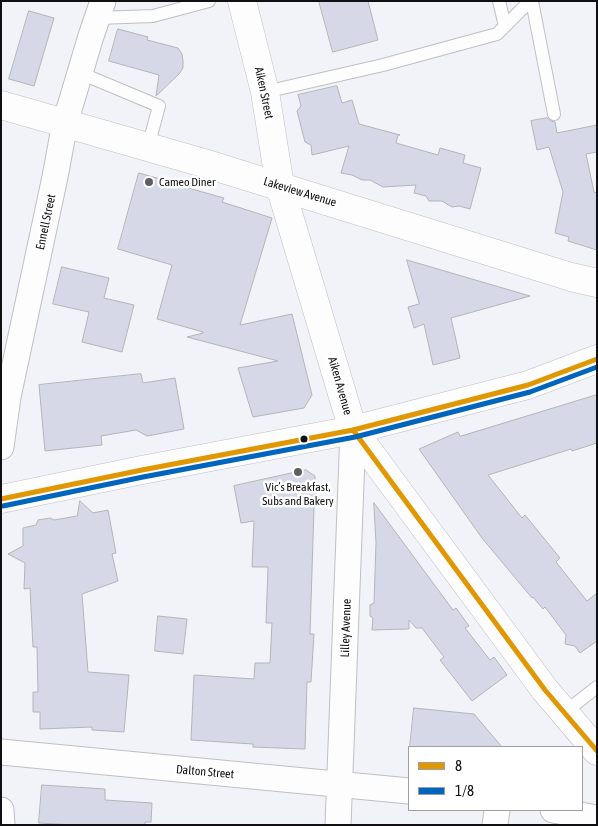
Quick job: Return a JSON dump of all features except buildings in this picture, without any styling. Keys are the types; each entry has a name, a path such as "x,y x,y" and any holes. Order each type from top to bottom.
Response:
{"main road":[{"name":"Aiken Street","path":"242,1 266,92 280,186"},
{"name":"Lakeview Avenue","path":"1,105 280,186 571,277 597,283"},
{"name":"Aiken Avenue","path":"280,186 353,430 545,690 597,751"},
{"path":"1,499 353,430 528,385 597,359"}],"street":[{"name":"Ennell Street","path":"1,447 6,388 53,187 65,123 100,10"},
{"name":"Lilley Avenue","path":"338,825 353,430"},
{"name":"Dalton Street","path":"1,752 408,791"},
{"path":"1,810 2,825"},
{"path":"496,825 497,811"},
{"path":"558,811 597,818"}],"lane":[{"path":"100,10 153,16 210,1"},
{"path":"499,1 505,26"},
{"path":"266,92 383,66 497,34 531,1"},
{"path":"531,1 554,114"},
{"path":"80,73 159,106 148,147"},
{"path":"564,713 597,687"}],"transit line":[{"name":"8","path":"1,499 353,430 528,385 597,359"},
{"name":"1/8","path":"3,506 143,477 355,437 530,392 597,367"},
{"name":"8","path":"353,430 545,690 597,751"}],"place":[{"name":"Cameo Diner","path":"149,182"},
{"name":"Vic’s Breakfast, Subs and Bakery","path":"298,472"}]}
